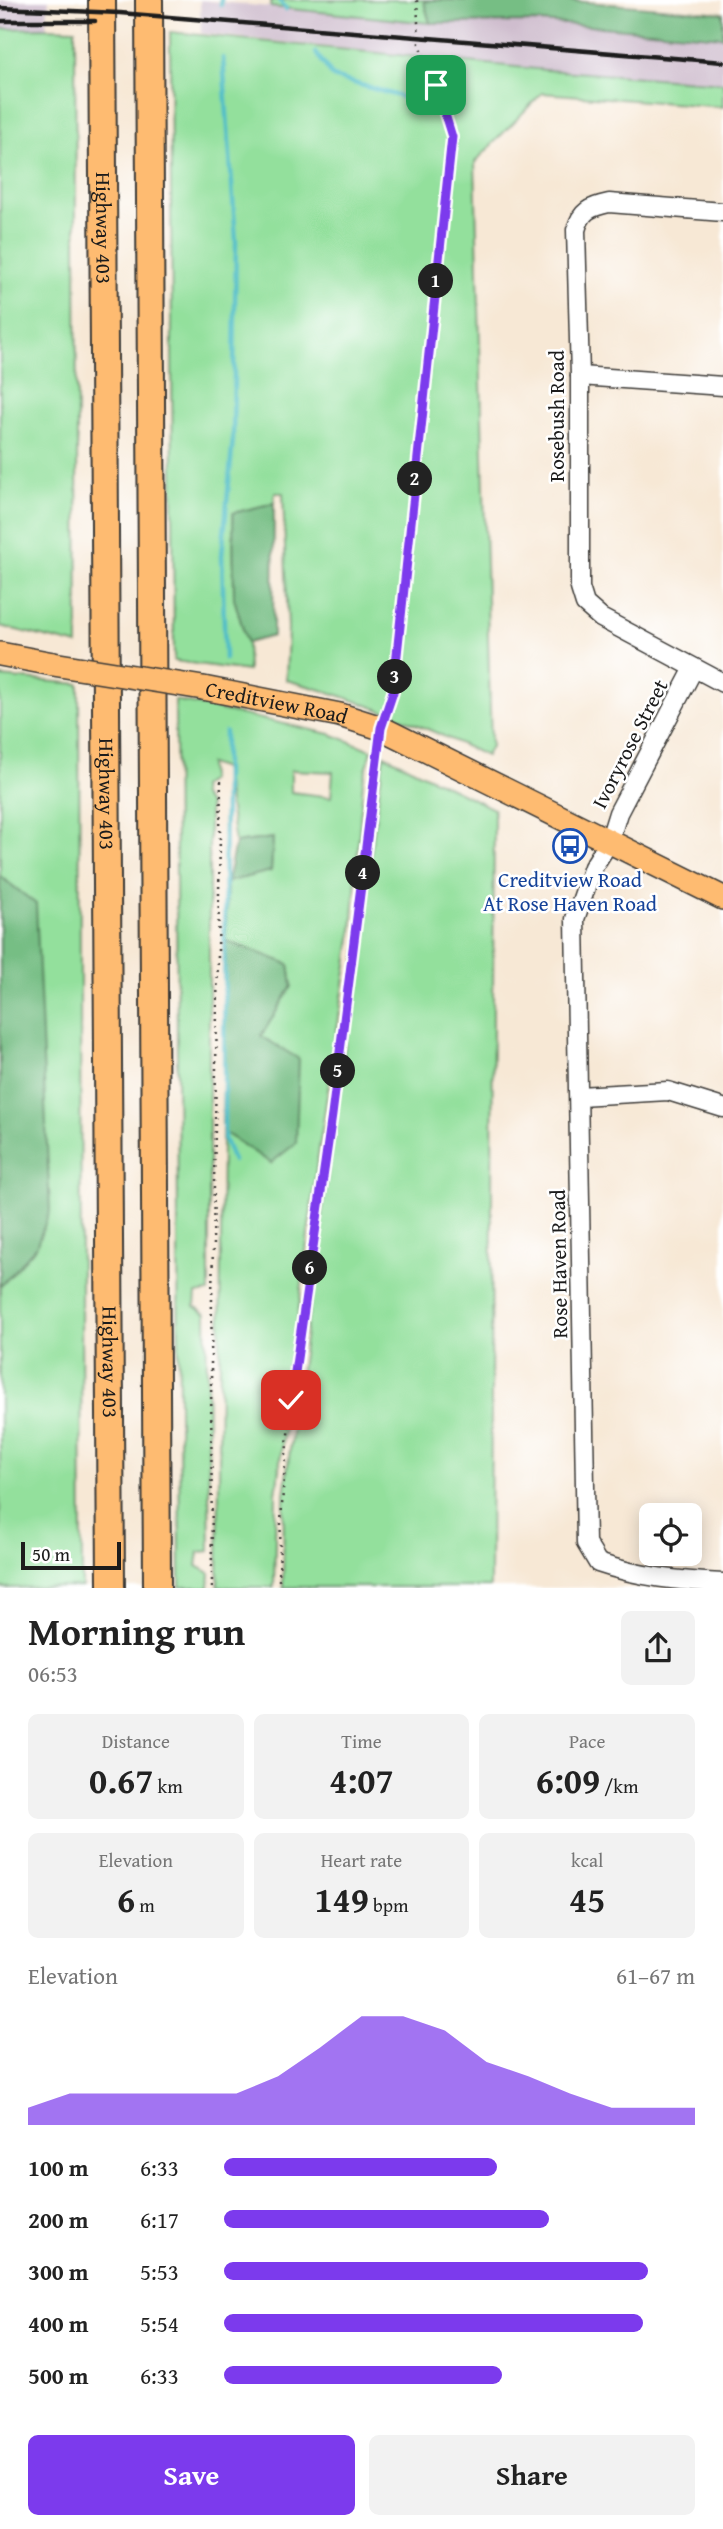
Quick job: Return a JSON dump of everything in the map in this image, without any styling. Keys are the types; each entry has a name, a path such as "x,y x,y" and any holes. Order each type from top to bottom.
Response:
{"highway":[{"name":"Highway 403","path":"102,0 111,1587"},
{"path":"149,0 157,1587"}],"main road":[{"name":"Creditview Road","path":"0,654 203,688 340,715 381,728 723,898"}],"street":[{"name":"Rosebush Road","path":"723,212 609,203 592,206 580,216 576,230 580,376 580,588 585,604 601,618 723,682"},
{"path":"580,376 723,386"},
{"name":"Ivoryrose Street","path":"608,842 618,813 694,668"},
{"name":"Rose Haven Road","path":"608,842 593,867 575,919 586,1543 598,1563 616,1569 674,1580 723,1583"},
{"path":"579,1096 668,1091 723,1108"}],"path":[{"path":"278,1587 280,1496 291,1400 332,1115 381,728 393,692 452,137 436,85 419,45 417,0"},
{"path":"212,1587 211,1357 221,778"}],"shaded area":[{"path":"0,0 49,0 46,28 0,29"},
{"path":"200,0 430,23 540,22 723,37 723,83 546,70 201,33"}],"green space":[{"path":"271,0 432,0 424,2 430,23 271,7"},
{"path":"561,0 723,13 723,37 540,22 430,23 424,2"},
{"path":"0,29 75,29 78,645 0,626"},
{"path":"170,32 546,70 723,83 723,107 542,93 475,162 491,746 486,756 388,713 286,680 288,628 283,493 275,493 274,503 233,513 234,598 247,643 248,671 174,661"},
{"path":"274,503 273,636 247,643 234,598 233,513"},
{"path":"0,677 79,684 82,1587 0,1588 0,1287 36,1247 36,905 0,876"},
{"path":"175,700 330,734 372,750 363,781 352,932 317,1162 276,1494 274,1587 218,1587 222,1131 271,1163 261,1036 292,986 289,965 226,941 227,882 271,871 273,838 235,843 224,769 209,764 210,780 201,787 202,796 209,805 209,1292 196,1294 195,1306 206,1314 210,1551 199,1552 197,1566 210,1573 209,1587 180,1587","holes":["291,770 333,772 331,797 291,792"]},
{"path":"384,755 494,809 490,1587 283,1587 284,1494"},
{"path":"273,838 271,871 227,882 235,843"},
{"path":"0,876 36,904 50,1211 36,1247 0,1287"},
{"path":"226,941 289,964 292,986 261,1036 299,1059 296,1143 271,1163 222,1131"}],"waterway":[{"path":"221,0 221,5"},
{"path":"279,0 286,9"},
{"path":"316,53 333,77 426,104"},
{"path":"223,58 236,241 233,439 222,555 225,659"},
{"path":"225,732 224,1138 233,1161"}],"railway":[{"path":"0,8 120,13 723,62"},
{"path":"0,21 95,21"}],"place":[{"name":"Creditview Road At Rose Haven Road","path":"570,846"}],"route":[{"path":"291,1400 332,1115 381,728 393,692 452,137 436,85"}]}
